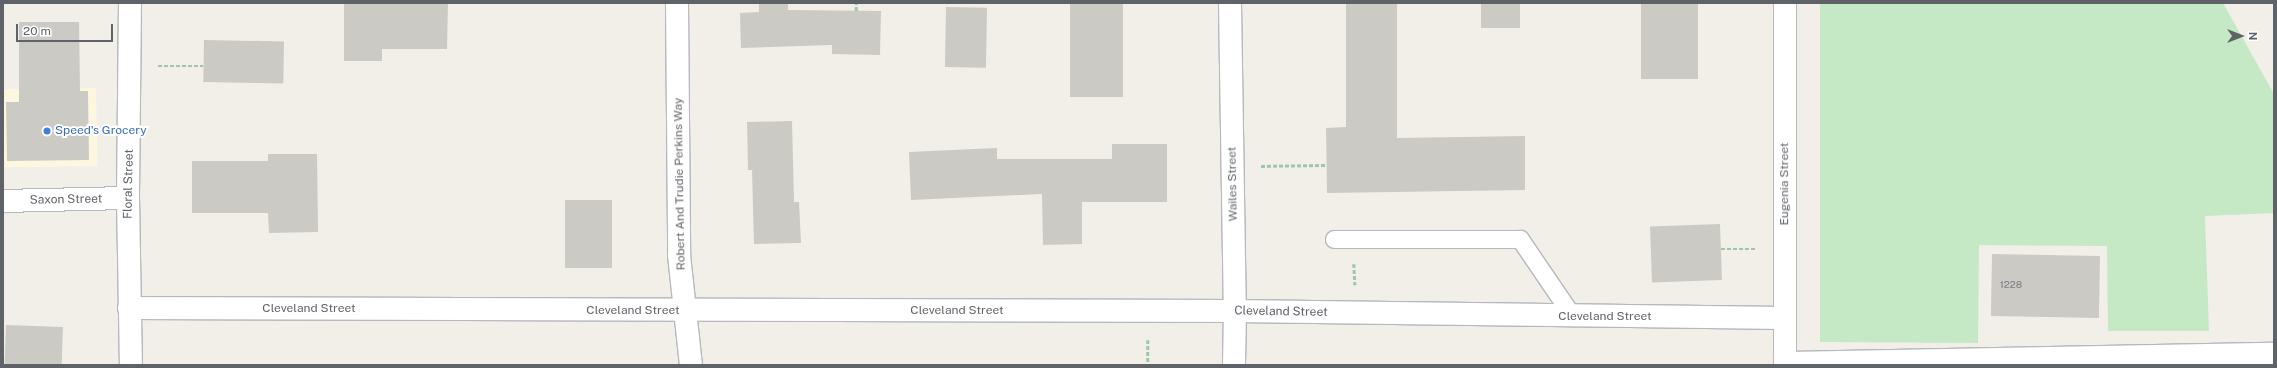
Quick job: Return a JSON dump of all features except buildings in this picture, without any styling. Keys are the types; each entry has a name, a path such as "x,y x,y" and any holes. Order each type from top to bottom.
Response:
{"street":[{"name":"Floral Street","path":"130,3 128,198 131,365"},
{"name":"Robert And Trudie Perkins Way","path":"677,3 679,255 691,365"},
{"name":"Wailes Street","path":"1230,3 1235,312 1234,365"},
{"name":"Eugenia Street","path":"1785,3 1785,364"},
{"name":"Saxon Street","path":"3,201 128,198"},
{"name":"Cleveland Street","path":"129,308 1235,312 1573,317 1785,318"},
{"path":"1785,364 2274,354"}],"lane":[{"path":"1334,238 1520,240 1573,317"}],"path":[{"path":"856,3 856,11"},
{"path":"159,66 203,66"},
{"path":"1233,166 1327,165"},
{"path":"1354,238 1355,313"},
{"path":"1721,249 1785,249"}],"shaded area":[{"name":"Speed's Grocery","path":"96,88 97,166 4,168 3,90"}],"green space":[{"path":"1820,3 2223,3 2274,94 2274,213 2205,216 2209,331 2108,331 2107,246 1979,245 1978,343 1820,342"}],"place":[{"name":"Speed's Grocery","path":"47,131"}]}
